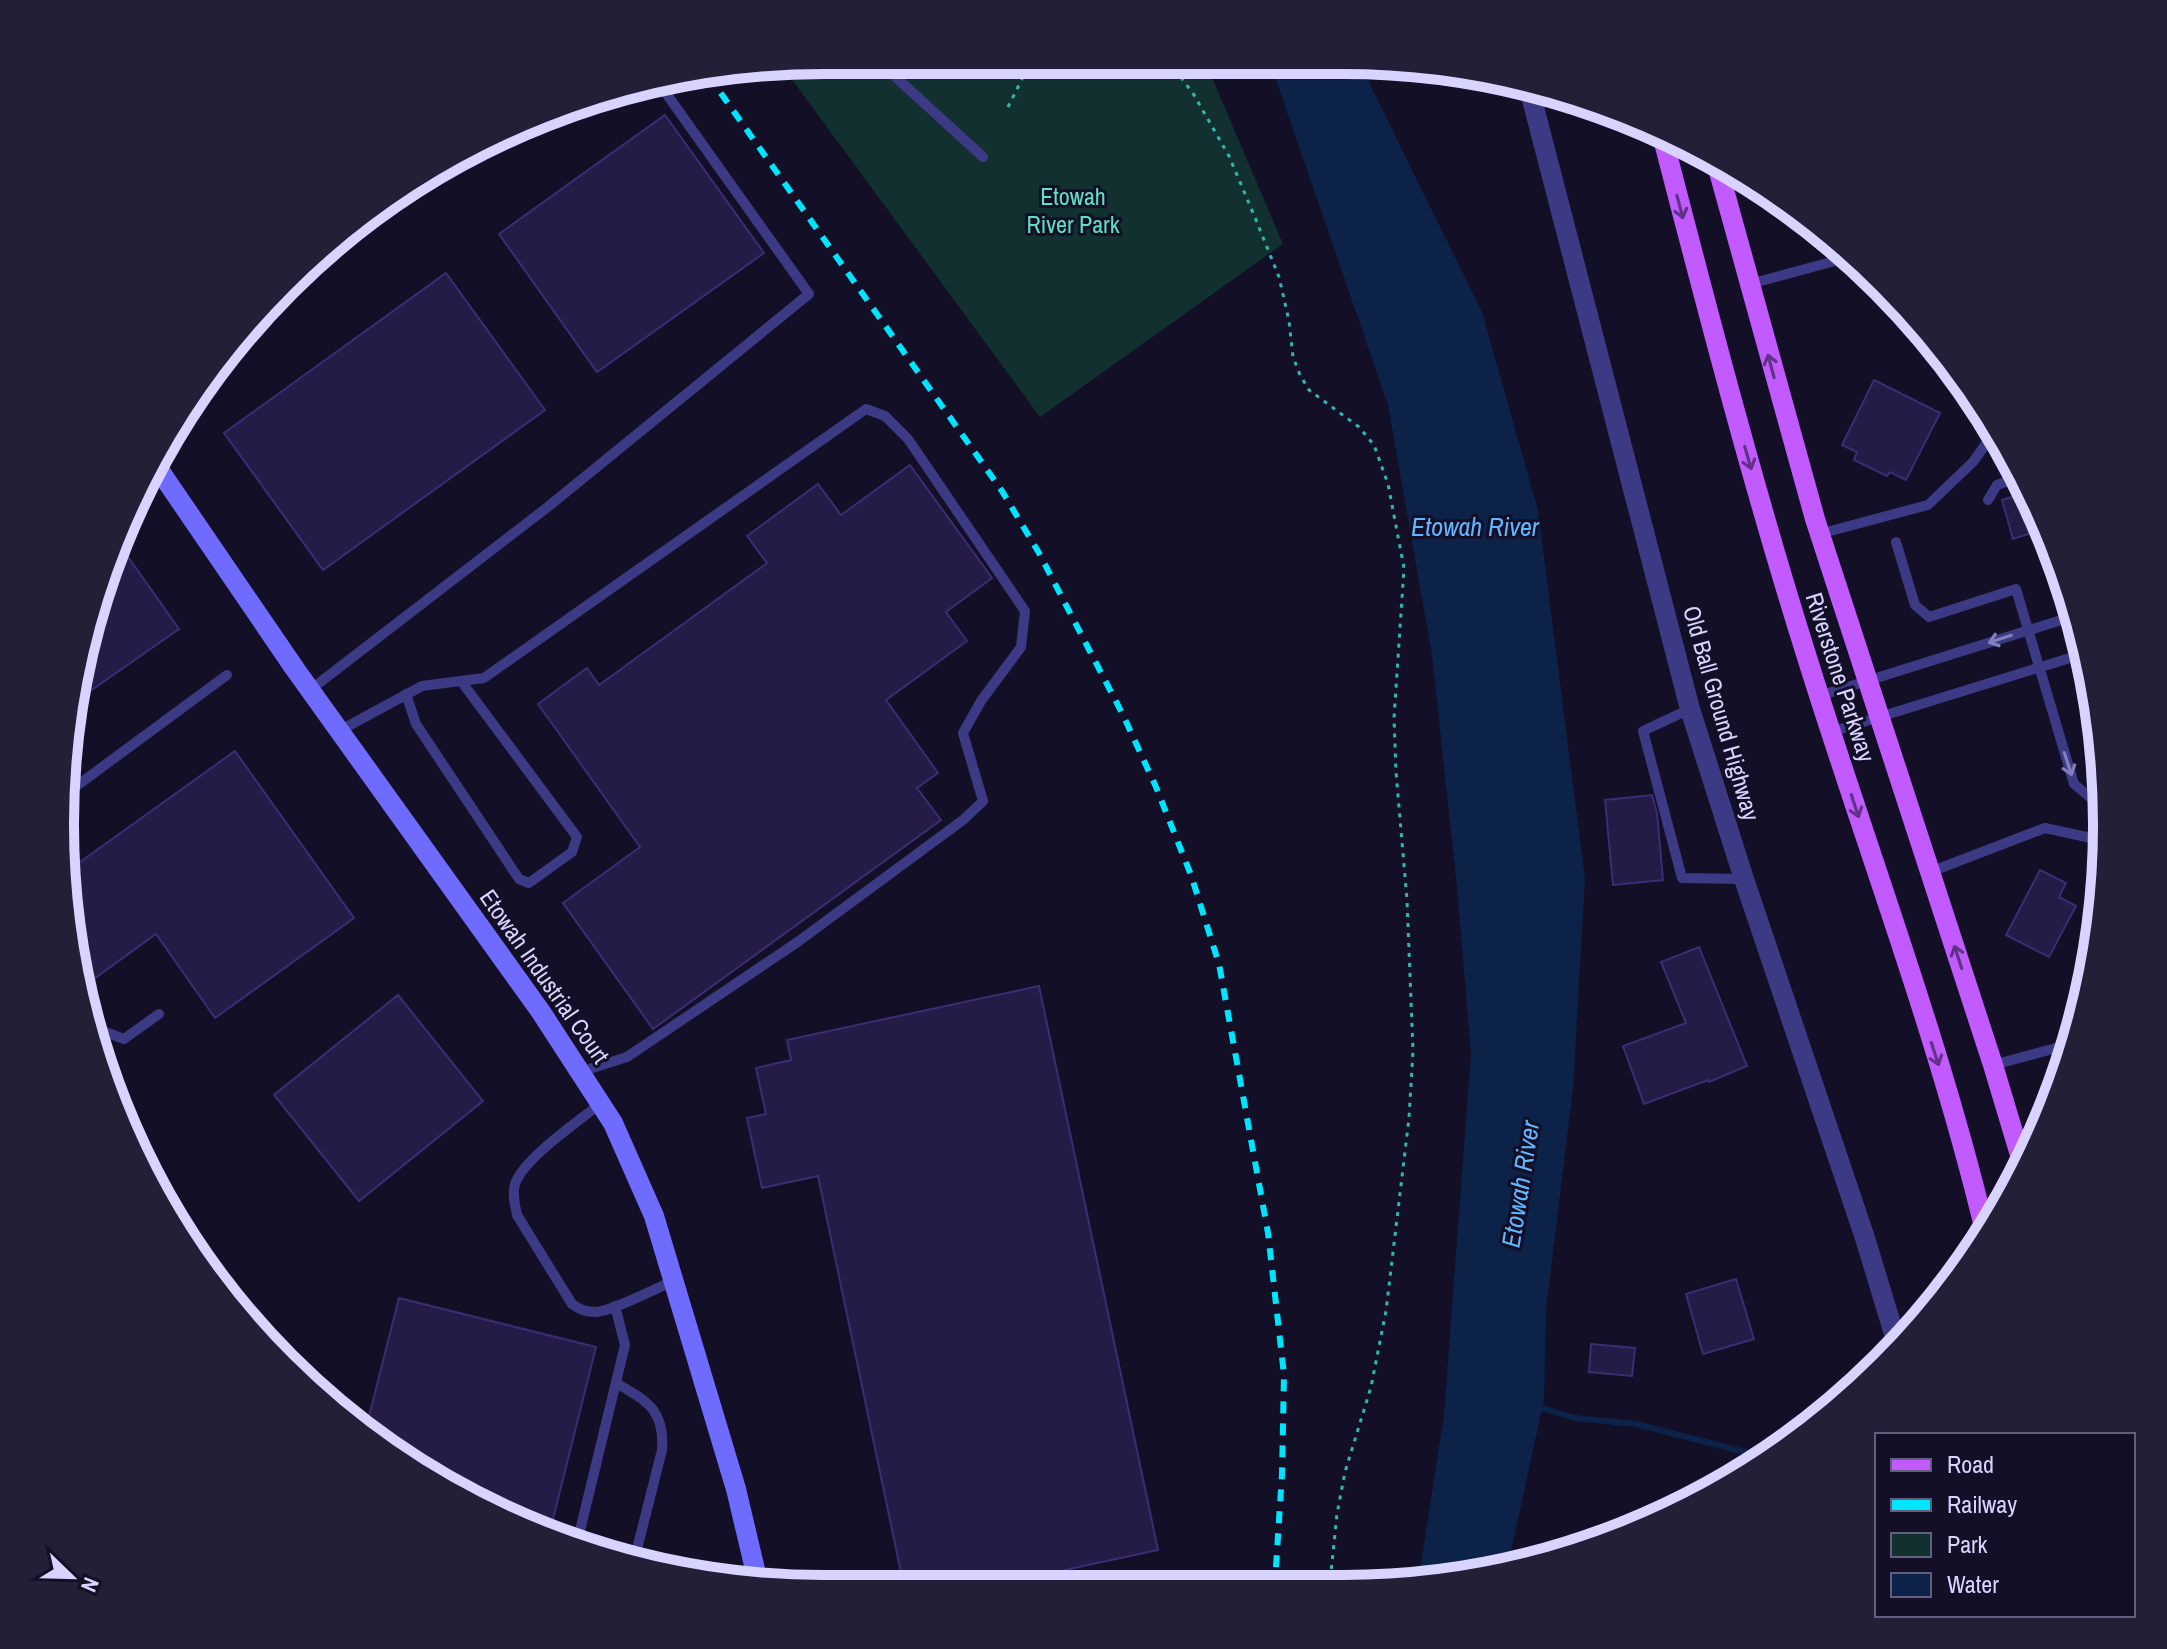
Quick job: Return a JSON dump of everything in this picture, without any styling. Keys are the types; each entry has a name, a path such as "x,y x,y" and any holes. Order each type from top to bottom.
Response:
{"main road":[{"name":"Riverstone Parkway","path":"1665,147 1740,431 1819,696 1950,1103 1982,1217"},
{"name":"Riverstone Parkway","path":"1720,176 1819,534 2019,1150"}],"street":[{"name":"Old Ball Ground Highway","path":"1532,99 1690,709 1894,1333"},
{"name":"Etowah Industrial Court","path":"162,474 310,690 541,1012 613,1123 654,1216 736,1489 755,1571"}],"lane":[{"path":"892,74 983,157"},
{"path":"310,690 549,506 809,294 665,91"},
{"path":"1750,284 1837,260"},
{"path":"339,731 422,686 484,678 866,409 885,416 908,439 1025,611 1021,647 981,701 963,733 983,801 963,820 799,941 641,1048 627,1057 580,1072"},
{"path":"1819,534 1928,505 1973,462 1987,442"},
{"path":"1988,500 1997,485 2009,481"},
{"path":"1896,542 1915,605 1929,617 2016,589 2074,784 2092,798"},
{"path":"1819,696 2064,619"},
{"path":"1831,732 2074,657"},
{"path":"76,787 227,675"},
{"path":"406,694 416,724 519,879 529,883 572,852 577,837 461,681"},
{"path":"1690,709 1643,731 1682,878 1744,879"},
{"path":"1930,872 2045,828 2092,838"},
{"path":"104,1031 124,1039 159,1014"},
{"path":"1993,1065 2059,1047"},
{"path":"2055,1048 2057,1054"},
{"path":"601,1103 528,1163 514,1186 517,1215 572,1304 579,1309 601,1311 674,1281"},
{"path":"579,1534 625,1345 615,1306"},
{"path":"616,1383 643,1398 652,1407 663,1432 662,1450 637,1551"}],"path":[{"path":"1008,107 1024,74"},
{"path":"1179,74 1229,156 1279,277 1293,357 1300,375 1309,390 1359,427 1374,445 1388,484 1404,568 1394,718 1407,900 1413,1051 1409,1118 1386,1311 1371,1387 1345,1472 1331,1575"}],"green space":[{"name":"Etowah River Park","path":"1211,74 1283,244 1040,417 789,75"}],"water":[{"name":"Etowah River","path":"1274,74 1365,75 1482,312 1538,510 1585,879 1573,1088 1546,1310 1544,1399 1510,1556 1420,1571 1444,1415 1471,1053 1432,655 1388,405"}],"building":[{"path":"665,115 764,253 597,372 499,234"},
{"path":"446,273 545,410 323,570 224,433"},
{"path":"1874,380 1940,413 1906,480 1890,472 1887,476 1854,460 1857,452 1842,445"},
{"path":"910,465 992,578 946,612 967,641 886,700 938,773 917,788 941,820 653,1029 563,903 640,847 538,704 587,668 599,685 767,563 747,536 818,484 841,515"},
{"path":"2017,495 2034,532 2013,539 2002,500"},
{"path":"125,553 179,629 85,694 100,630"},
{"path":"235,751 354,918 215,1018 156,934 91,981 80,922 76,865"},
{"path":"1652,795 1657,813 1663,880 1613,885 1605,800"},
{"path":"2040,870 2066,883 2059,897 2076,906 2049,957 2006,935"},
{"path":"1699,947 1747,1066 1644,1104 1623,1046 1686,1023 1661,962"},
{"path":"1039,986 1158,1550 1042,1575 902,1575 818,1176 762,1188 747,1118 766,1114 756,1068 791,1060 787,1040"},
{"path":"398,995 483,1101 359,1201 274,1095"},
{"path":"1736,1279 1754,1339 1703,1354 1686,1294"},
{"path":"399,1298 596,1347 552,1523 493,1498 449,1474 368,1420"},
{"path":"1591,1344 1635,1348 1632,1376 1589,1372"}],"waterway":[{"path":"1542,1408 1575,1418 1636,1424 1751,1454"}],"railway":[{"path":"713,82 1002,491 1039,553 1123,715 1191,875 1219,964 1268,1233 1284,1375 1275,1575"}]}
